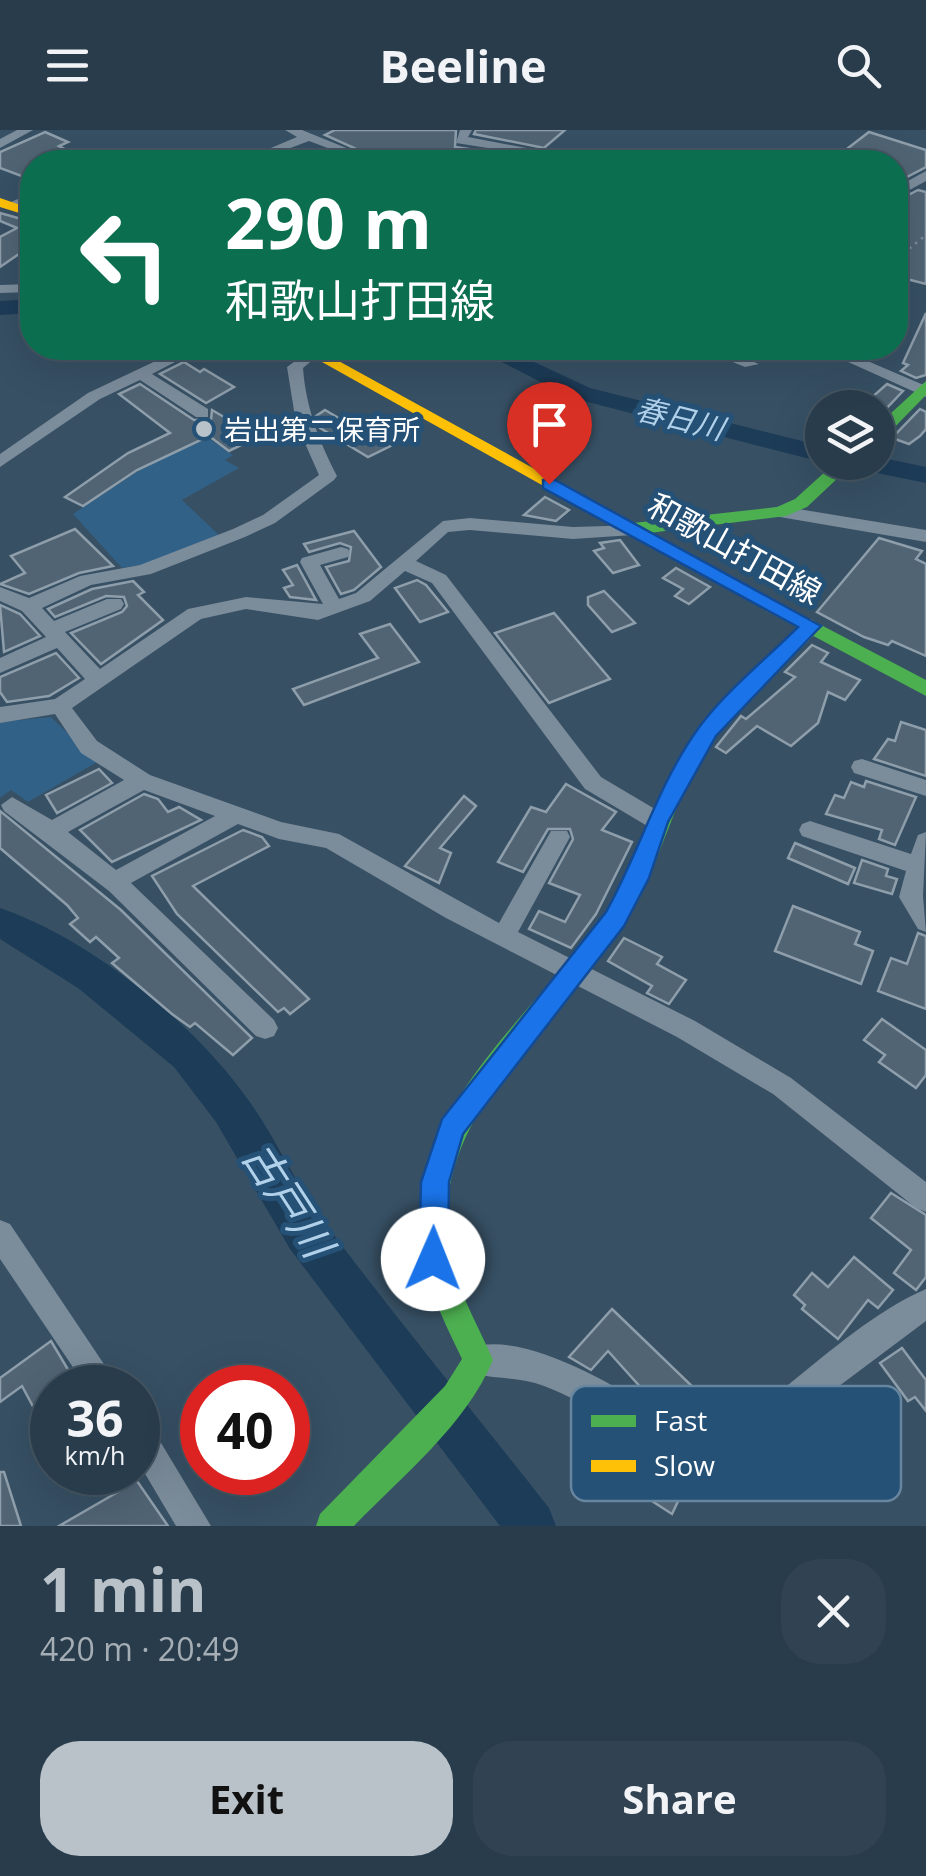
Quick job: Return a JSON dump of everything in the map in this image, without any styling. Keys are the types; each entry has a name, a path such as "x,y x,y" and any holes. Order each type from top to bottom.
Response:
{"street":[{"path":"0,144 26,130"},
{"path":"291,130 343,150"},
{"path":"466,130 460,140 526,150"},
{"path":"274,150 308,137"},
{"path":"0,462 94,396 168,360"},
{"path":"0,613 16,600 87,580 144,570 240,534 328,476 304,431 296,402 295,367 300,360"},
{"name":"和歌山打田線","path":"328,360 926,689"},
{"path":"740,360 751,364"},
{"path":"853,360 924,390 895,417"},
{"path":"140,373 202,413"},
{"path":"780,512 802,503 829,480"},
{"path":"0,715 60,706 195,614 246,602 291,612 318,613 363,598 406,564 426,538 443,527 470,524 573,533 780,512 926,536"},
{"path":"334,607 308,562 341,552"},
{"path":"406,564 439,579 594,783 657,821"},
{"path":"16,600 57,633 98,681"},
{"path":"0,666 114,604"},
{"path":"478,1360 433,1259 435,1182 451,1128 578,971 630,892 657,821 708,731 811,626"},
{"path":"60,706 88,747 142,781 235,815 332,840 454,912 578,971 782,1086 926,1199"},
{"path":"862,768 926,788"},
{"path":"52,830 142,781"},
{"path":"12,805 52,830 112,882 265,1028"},
{"path":"112,882 235,815"},
{"path":"810,830 919,866"},
{"path":"505,934 559,837"},
{"path":"926,841 911,897 926,922"},
{"path":"0,1234 89,1365"},
{"path":"812,1386 872,1339 926,1304"},
{"path":"478,1360 498,1357 572,1386"},
{"path":"332,1526 456,1397 478,1360"},
{"path":"160,1470 195,1526"}],"shaded area":[{"path":"208,438 233,455 225,460 239,468 182,500 221,537 146,564 122,568 73,514 143,468"},
{"path":"51,717 97,762 28,802 11,790 0,798 0,722"}],"building":[{"path":"335,130 456,130 455,147 476,150 358,150 325,135"},
{"path":"476,130 565,130 544,148 474,134"},
{"path":"45,132 68,142 59,146 66,150 20,150 20,176 0,168 0,152"},
{"path":"869,132 926,150 926,167 908,176 908,150 846,150"},
{"path":"918,190 926,192 926,284 908,279 908,195"},
{"path":"0,213 20,219 20,253 0,267 0,237 17,228 0,221"},
{"path":"926,313 926,375 916,378 901,371 908,365 903,363 908,360"},
{"path":"184,362 234,387 206,403 160,374"},
{"path":"140,384 194,420 211,420 212,410 258,437 229,451 209,436 137,470 83,506 65,497 128,453 170,433 119,394"},
{"path":"887,384 903,391 895,399 895,390 880,390"},
{"path":"920,409 926,412 926,429 920,436 909,444 895,439"},
{"path":"325,410 371,437 395,423 415,434 368,457 320,428 316,416"},
{"path":"545,497 569,510 556,521 524,515"},
{"path":"75,529 113,566 79,573 29,594 0,584 25,573 11,556"},
{"path":"354,531 381,567 354,590 341,594 326,567 349,561 351,547 340,543 309,552 304,544"},
{"path":"879,538 922,551 916,559 926,564 926,656 892,641 888,645 864,637 817,612"},
{"path":"620,540 639,565 613,573 594,551 604,548 600,543"},
{"path":"297,565 316,600 290,597 284,588 293,585 283,570"},
{"path":"676,568 710,587 689,604 675,596 683,589 663,578"},
{"path":"417,580 448,612 420,622 395,588"},
{"path":"133,581 144,592 138,595 163,620 101,664 71,633 122,612 127,606 124,597 106,596 55,617 48,609 92,589"},
{"path":"604,591 635,623 612,632 588,605 588,597"},
{"path":"0,605 20,614 40,636 4,652"},
{"path":"554,613 610,679 549,703 495,633"},
{"path":"390,624 419,662 304,705 293,689 378,658 360,634"},
{"path":"812,645 828,653 821,662 860,680 845,700 828,692 818,723 791,746 757,726 726,753 716,747 741,716 746,719 795,677 785,672"},
{"path":"56,653 79,678 49,696 7,702 0,692 0,677"},
{"path":"901,722 926,730 926,776 874,759 888,739 895,741"},
{"path":"99,769 112,783 57,813 46,795"},
{"path":"866,781 916,797 895,845 879,839 882,830 826,814 835,795 844,798 851,782 864,787"},
{"path":"566,784 616,812 602,830 632,842 596,914 571,948 529,929 539,911 565,922 580,895 549,883 573,839 570,829 548,829 523,872 498,862 531,807 546,812"},
{"path":"144,794 158,799 168,812 179,807 201,820 112,862 80,830"},
{"path":"464,796 476,806 440,848 451,853 439,883 405,866"},
{"path":"0,811 121,910 252,1038 233,1055 195,1023 190,1027 172,1014 112,963 119,958 96,937 90,942 70,924 78,918 67,905 0,848"},
{"path":"243,830 262,837 269,846 193,886 309,999 290,1014 284,1008 278,1012 177,914 152,876"},
{"path":"795,843 855,868 848,884 788,858"},
{"path":"862,860 888,869 886,876 897,879 892,894 854,883"},
{"path":"793,906 860,932 855,944 873,951 861,984 775,951"},
{"path":"918,933 926,936 926,1009 878,991 891,958 907,964"},
{"path":"624,938 662,957 657,964 686,980 669,1004 647,993 652,986 608,961"},
{"path":"882,1019 926,1050 926,1075 916,1088 879,1062 885,1055 864,1040"},
{"path":"891,1193 926,1215 926,1277 916,1290 894,1273 911,1250 871,1218"},
{"path":"854,1257 893,1290 878,1308 868,1300 838,1339 802,1309 805,1305 794,1295 812,1273 828,1287"},
{"path":"612,1309 692,1386 640,1386 608,1351 591,1370 569,1357"},
{"path":"51,1341 65,1365 30,1365 30,1401 22,1386 0,1402 0,1378"},
{"path":"902,1348 926,1380 926,1411 915,1397 908,1401 901,1386 880,1363"},
{"path":"0,1472 4,1472 21,1526 0,1526"},
{"path":"113,1495 147,1495 168,1526 59,1526"},
{"path":"652,1501 678,1501 672,1514"}],"waterway":[{"name":"春日川","path":"0,308 20,307"},
{"name":"春日川","path":"511,360 581,393 805,450"},
{"name":"春日川","path":"895,469 926,475"},
{"name":"古戸川","path":"0,923 26,934 92,976 188,1054 231,1109 306,1234 531,1526"}],"traffic: fast":[{"path":"895,417 926,386"},
{"path":"633,529 780,512 801,503 827,480"},
{"path":"781,610 926,689"},
{"path":"332,1526 456,1397 478,1360 447,1291 435,1247 434,1198 444,1152 465,1110 492,1070 615,918 682,774 710,729"}],"traffic: slow":[{"path":"0,202 20,209"},
{"path":"326,360 781,610"},
{"path":"710,729 811,626"}],"place":[{"name":"岩出第二保育所","path":"204,429"}],"route":[{"path":"433,1259 435,1182 451,1128 615,919 637,878 657,821 708,731 811,626 549,484"}]}
